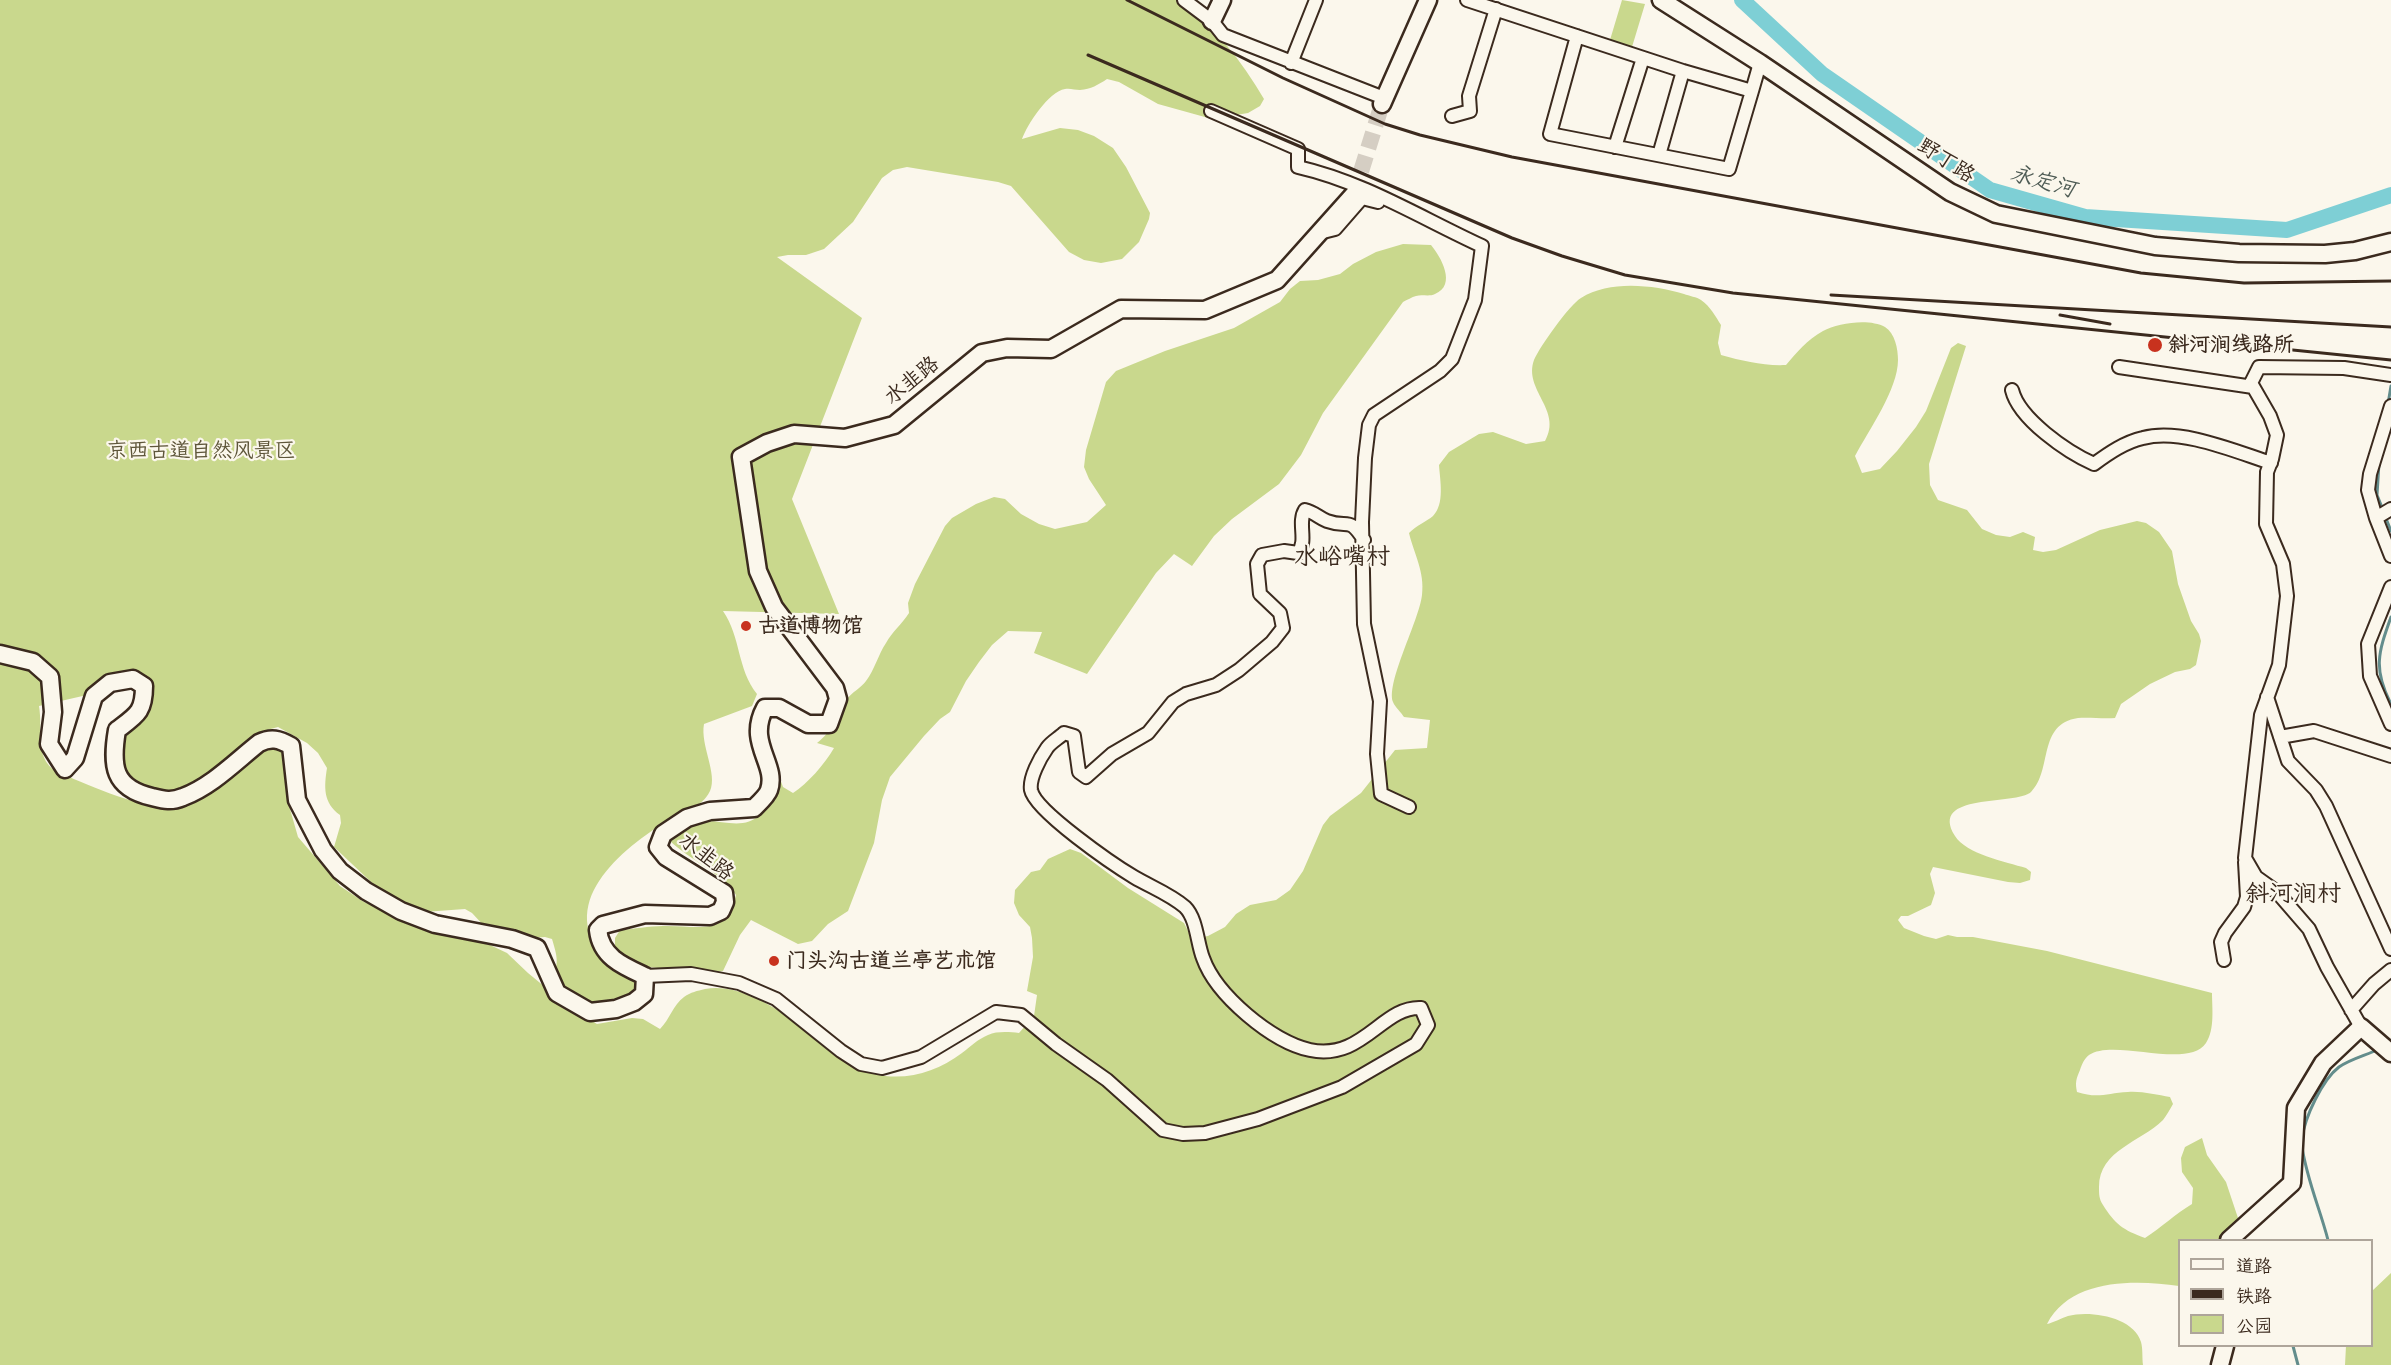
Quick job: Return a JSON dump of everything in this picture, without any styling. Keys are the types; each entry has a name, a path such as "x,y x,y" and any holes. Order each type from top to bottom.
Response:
{"street":[{"path":"1184,0 1212,21 1223,35 1383,101 1428,0"},
{"path":"1212,21 1222,0"},
{"path":"1291,63 1316,0"},
{"path":"1467,0 1683,71 1752,91"},
{"name":"野丁路","path":"1661,0 1760,63 1950,192 1995,214 2155,246 2228,252 2325,254 2355,251 2391,242"},
{"path":"1452,116 1470,111 1469,96 1496,9"},
{"path":"1577,36 1550,134 1729,169 1760,63"},
{"path":"1615,147 1643,58"},
{"path":"1659,155 1683,71"},
{"path":"1211,111 1298,149 1299,167 1318,171 1384,197 1482,246 1475,300 1452,359 1440,371 1385,406 1374,415 1369,425 1365,458 1364,624 1380,701 1377,754 1381,794 1409,807"},
{"name":"水韭路","path":"645,976 618,964 604,950 598,930 603,925 645,914 710,916 721,911 725,902 724,893 666,857 658,847 663,834 687,818 710,811 754,808 763,799 769,789 769,776 758,737 759,720 765,708 779,708 808,724 829,724 838,699 835,688 774,607 758,572 741,457 767,443 794,434 845,438 894,425 982,353 1006,348 1051,349 1122,309 1205,310 1277,280 1354,194"},
{"path":"1319,233 1335,229 1362,198 1407,209"},
{"path":"2119,367 2253,387"},
{"path":"2224,960 2221,942 2244,907 2247,897 2245,858 2261,715 2279,665 2287,596 2283,564 2266,524 2267,472 2277,435 2270,416 2251,383 2259,367 2344,368 2391,375"},
{"path":"2012,390 2014,401 2030,419 2073,455 2094,464 2122,445 2143,438 2168,434 2211,444 2271,463"},
{"path":"2390,410 2379,441 2368,490 2384,514 2391,556"},
{"path":"0,654 33,662 50,677 53,712 49,744 65,769 75,758 94,696 110,683 133,679 144,686 144,705 132,719 117,730 114,748 117,772 124,785 136,794 166,801 182,798 205,786 259,743 268,739 281,739 291,746 297,800 323,850 340,871 366,891 401,911 435,924 512,939 537,948 557,993 590,1012 616,1009 634,1002 644,994 645,976 691,974 739,983 776,999 841,1052 861,1064 882,1068 921,1057 996,1012 1021,1015 1056,1044 1107,1080 1163,1130 1183,1134 1205,1133 1258,1119 1342,1087 1370,1073 1416,1044 1428,1025 1421,1008 1411,1008 1392,1018 1357,1044 1343,1050 1310,1050 1288,1042 1258,1024 1211,977 1203,958 1192,917 1187,909 1174,898 1133,877 1061,825 1035,800 1031,789 1032,778 1047,747 1064,733 1074,736 1079,772 1086,777 1112,754 1148,733 1173,702 1186,694 1216,685 1239,670 1272,642 1283,628 1280,614 1260,594 1257,564 1262,555 1284,551 1299,553 1303,546 1302,515 1305,510 1315,513 1326,521 1349,523 1355,527 1364,540"},
{"path":"2391,587 2368,645 2370,676 2391,724"},
{"path":"2267,697 2288,761 2316,790 2326,806 2391,949"},
{"path":"2280,737 2314,731 2391,756"},
{"path":"2245,858 2256,878 2277,892 2309,929 2327,967 2361,1027 2386,1048"},
{"path":"2351,1010 2391,970"},
{"path":"2230,1239 2292,1183 2295,1108 2323,1063 2361,1027"},
{"path":"2220,1365 2225,1347"}],"green space":[{"name":"京西古道自然风景区","path":"0,0 1179,0 1204,21 1226,45 1264,99 1260,106 1248,113 1212,119 1158,104 1119,82 1107,79 1088,89 1059,91 1046,102 1022,139 1060,128 1078,130 1094,136 1113,148 1126,167 1150,213 1139,242 1122,259 1101,263 1084,260 1069,252 1011,186 907,167 893,170 882,178 853,222 824,249 806,255 777,257 862,318 792,499 839,614 723,611 733,631 746,674 757,694 752,706 704,724 704,741 712,776 710,791 702,802 670,819 632,846 599,881 590,900 587,921 593,942 609,964 639,985 640,992 596,1007 551,981 557,960 552,939 531,938 485,927 465,909 424,912 387,897 334,847 341,823 340,815 328,800 325,788 327,768 318,753 307,743 278,727 263,731 253,737 220,769 176,793 149,791 126,777 121,752 125,736 148,707 151,691 148,681 39,706 42,750 48,765 55,771 101,790 153,806 182,806 205,797 268,745 280,747 284,757 288,802 298,837 340,886 364,902 391,914 448,935 490,945 507,953 573,1010 597,1024 632,1018 643,1019 660,1029 684,997 705,989 722,988 739,992 775,1008 848,1060 866,1070 885,1076 916,1075 944,1064 988,1035 999,1032 1019,1033 1034,1016 1037,995 1027,991 1033,957 1032,938 1030,927 1019,915 1014,903 1015,890 1031,872 1040,870 1048,859 1070,849 1081,853 1128,888 1184,923 1192,939 1208,936 1225,927 1236,914 1250,905 1276,900 1290,890 1303,871 1323,825 1330,816 1361,793 1395,750 1427,748 1430,720 1404,717 1393,702 1392,693 1398,666 1420,606 1423,587 1421,571 1409,533 1437,511 1441,492 1439,465 1449,452 1479,434 1493,432 1526,444 1545,441 1549,430 1549,419 1534,381 1532,371 1534,360 1555,327 1570,309 1581,298 1592,292 1618,286 1632,286 1659,288 1697,298 1710,308 1721,325 1718,343 1721,355 1769,365 1786,365 1807,342 1829,328 1862,322 1885,327 1894,337 1897,346 1897,371 1888,396 1855,456 1862,473 1880,469 1897,451 1926,411 1951,348 1958,343 1966,346 1929,464 1930,485 1938,500 1967,510 1982,529 1996,535 2010,537 2023,532 2035,537 2033,550 2043,552 2056,550 2100,530 2137,521 2146,523 2159,532 2172,551 2178,584 2201,641 2196,665 2150,684 2121,704 2115,718 2078,718 2065,722 2056,729 2051,738 2038,783 2031,792 2009,799 1963,806 1953,813 1950,822 1960,842 1987,856 2026,868 2031,872 2030,880 2020,883 2008,882 1933,867 1930,874 1935,893 1931,905 1908,916 1901,916 1898,920 1904,928 1936,939 1948,935 1973,937 2047,951 2212,993 2211,1031 2206,1043 2197,1051 2168,1054 2100,1051 2089,1055 2084,1060 2076,1083 2077,1092 2091,1095 2149,1093 2170,1097 2173,1104 2163,1120 2154,1128 2113,1155 2101,1174 2099,1194 2101,1201 2120,1226 2145,1238 2192,1204 2193,1188 2182,1172 2181,1158 2185,1147 2202,1138 2207,1155 2226,1182 2240,1224 2223,1239 2178,1239 2178,1286 2124,1283 2088,1290 2072,1298 2058,1309 2047,1324 2077,1314 2099,1315 2121,1321 2137,1333 2142,1345 2143,1365 0,1365"},
{"path":"1622,0 1645,4 1632,47 1610,40"},
{"path":"1403,244 1431,245 1439,256 1445,271 1446,278 1442,290 1433,295 1416,296 1403,302 1323,413 1301,455 1279,484 1232,519 1214,536 1192,566 1174,554 1156,573 1087,674 1034,653 1042,632 1008,631 992,645 966,681 950,712 924,736 890,777 882,800 874,843 848,911 828,924 812,941 798,944 751,920 740,935 723,971 713,973 647,967 626,961 615,949 615,938 620,930 658,926 708,926 724,918 731,909 736,895 722,880 670,841 684,827 699,822 745,823 758,817 769,801 778,773 783,787 793,793 815,773 834,748 817,743 831,728 846,700 866,681 888,639 909,613 908,603 915,584 945,526 952,518 994,497 1005,499 1021,514 1039,524 1055,529 1087,522 1106,505 1084,467 1086,450 1106,382 1116,371 1165,351 1234,328 1280,302 1300,281 1318,280 1340,274 1376,252"},
{"path":"2391,1273 2391,1365 2345,1365 2346,1347 2373,1347 2373,1290"}],"waterway":[{"name":"永定河","path":"1742,0 1822,74 1990,190 2085,217 2287,230 2391,195"},
{"path":"2388,404 2391,386"},
{"path":"2379,463 2377,495 2383,510"},
{"path":"2385,516 2391,531"},
{"path":"2391,617 2379,661 2385,692 2391,704"},
{"path":"2302,1138 2315,1099 2326,1081 2339,1067 2379,1049"},
{"path":"2302,1147 2328,1239"},
{"path":"2293,1347 2298,1365"}],"tunnel":[{"path":"1354,194 1382,104"}],"railway":[{"path":"1127,0 1283,78 1385,124 1420,135 1512,157 2141,273 2244,283 2391,281"},
{"path":"1088,55 1512,238 1625,275 1733,293 2391,360"},
{"path":"1831,295 2391,327"},
{"path":"2060,315 2110,324"}],"place":[{"name":"斜河涧线路所","path":"2155,345"},
{"name":"古道博物馆","path":"746,626"},
{"name":"门头沟古道兰亭艺术馆","path":"774,961"}],"district":[{"name":"水峪嘴村","path":"1342,557"},
{"name":"斜河涧村","path":"2293,894"}]}
